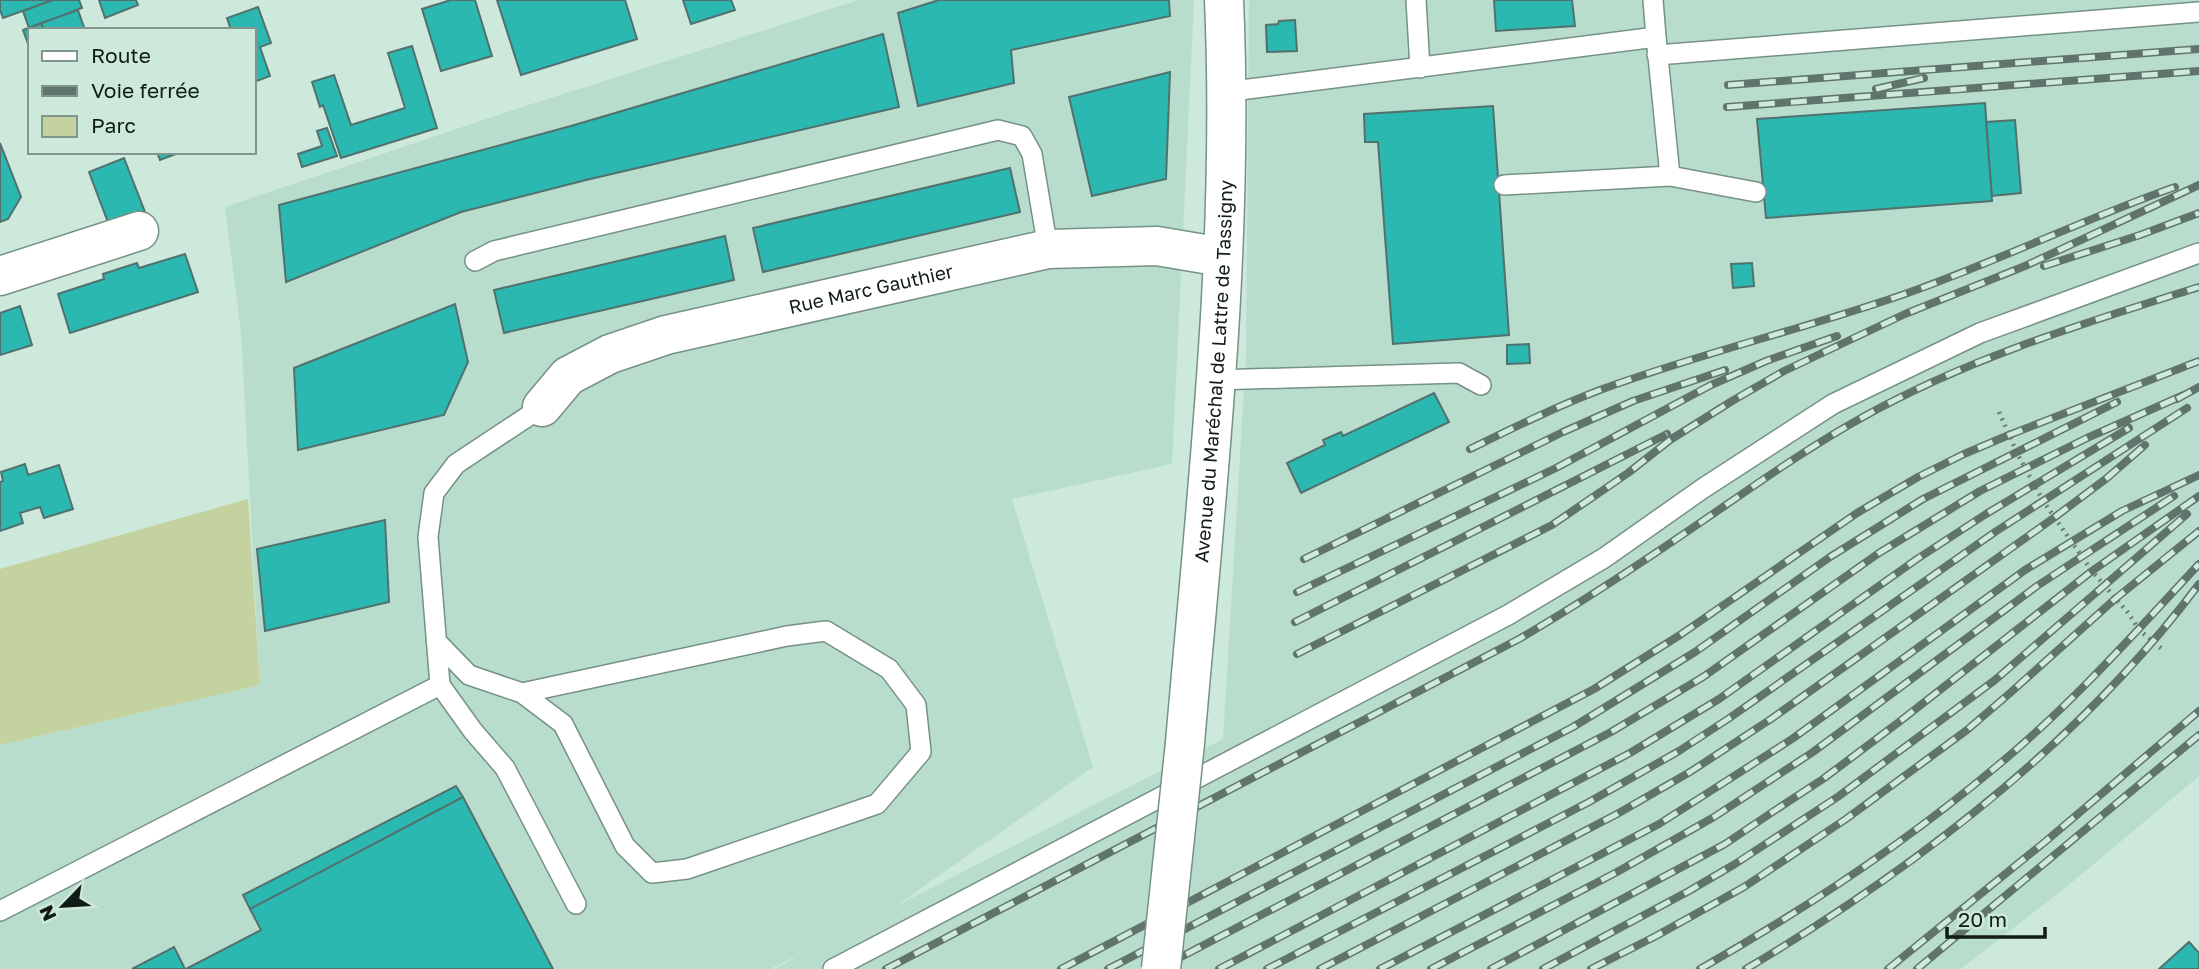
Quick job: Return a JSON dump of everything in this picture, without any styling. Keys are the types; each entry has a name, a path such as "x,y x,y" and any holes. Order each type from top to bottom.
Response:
{"street":[{"name":"Avenue du Maréchal de Lattre de Tassigny","path":"1161,969 1185,743 1215,380 1226,179 1224,0"},
{"path":"0,276 139,231"},
{"name":"Rue Marc Gauthier","path":"542,407 568,376 610,354 666,335 1048,249 1157,246 1222,257"}],"lane":[{"path":"1416,0 1420,68"},
{"path":"1653,0 1670,176"},
{"path":"1225,92 1420,68 1656,46 2199,12"},
{"path":"475,261 494,251 998,130 1022,136 1032,154 1048,249"},
{"path":"1504,185 1670,176 1756,192"},
{"path":"833,969 1508,615 1604,558 1702,489 1833,404 1980,334 2199,253"},
{"path":"1215,380 1460,373 1480,385"},
{"path":"542,407 456,464 434,494 428,537 440,685 473,731 505,768 576,904"},
{"path":"436,641 468,675 522,693 563,724 625,846 652,873 687,869 877,804 921,752 916,705 889,669 826,631 787,636 522,693"},
{"path":"0,911 440,685"}],"path":[{"path":"1999,412 2033,485 2071,541 2139,630 2162,649"}],"shaded area":[{"path":"859,0 1194,0 1172,464 1012,499 1093,767 896,906 1223,739 1246,356 1249,0 2199,0 2199,776 2070,884 1961,969 775,969 809,950 770,969 0,969 0,745 260,685 241,332 225,207 516,109"}],"green space":[{"path":"248,499 260,685 0,745 0,569"}],"building":[{"path":"0,0 53,0 3,18"},
{"path":"53,0 79,0 82,8 29,28 23,11"},
{"path":"99,0 136,0 138,5 105,18"},
{"path":"451,0 475,0 492,56 441,71 422,9"},
{"path":"497,0 625,0 637,39 521,75"},
{"path":"683,0 731,0 735,10 691,24"},
{"path":"939,0 1169,0 1170,16 1011,50 1014,83 918,106 898,13"},
{"path":"1494,0 1572,0 1575,26 1496,31"},
{"path":"258,7 271,43 260,47 270,76 256,81 256,28 230,28 227,18"},
{"path":"78,10 84,28 43,28 41,23"},
{"path":"1295,20 1297,51 1267,52 1266,25"},
{"path":"41,23 43,28 28,28"},
{"path":"28,28 28,44 23,30"},
{"path":"883,34 899,107 461,212 286,282 279,205 571,126"},
{"path":"412,46 437,128 341,158 312,82 334,75 351,125 405,108 388,53"},
{"path":"1170,72 1166,179 1092,196 1069,97"},
{"path":"1985,103 1992,201 1766,218 1757,119"},
{"path":"1493,106 1509,335 1393,344 1378,142 1365,142 1364,114"},
{"path":"2015,120 2021,193 1992,196 1986,122"},
{"path":"327,128 337,156 302,167 298,154 322,146 317,131"},
{"path":"0,143 21,197 8,219 0,222"},
{"path":"158,154 176,154 160,160"},
{"path":"124,158 145,212 109,225 89,172"},
{"path":"1010,168 1020,212 763,272 753,228"},
{"path":"725,236 734,280 504,333 494,290"},
{"path":"185,254 198,292 70,333 58,294 104,279 103,274 137,263 139,268"},
{"path":"1752,263 1754,286 1733,288 1731,264"},
{"path":"455,304 468,362 444,415 298,450 294,368"},
{"path":"20,306 32,345 0,355 0,313"},
{"path":"1529,344 1530,363 1507,364 1507,345"},
{"path":"1434,393 1449,422 1301,493 1287,463 1325,445 1323,440 1341,432 1343,436"},
{"path":"25,464 28,475 59,465 73,509 44,518 40,507 20,513 23,523 0,531 0,482 3,481 1,472"},
{"path":"385,520 389,602 265,631 257,549"},
{"path":"456,786 463,797 250,909 243,895"},
{"path":"463,797 553,969 186,969 261,930 250,909"},
{"path":"2189,942 2199,953 2199,969 2159,969"},
{"path":"174,947 185,969 132,969"}],"railway":[{"path":"1728,85 2199,49"},
{"path":"1727,107 2199,71"},
{"path":"1876,89 1924,78"},
{"path":"1297,654 1552,525 1628,473 1670,440 1784,371 1905,314 2025,266 2199,185"},
{"path":"1470,449 1600,390 1899,296 2175,187"},
{"path":"2044,266 2199,213"},
{"path":"886,969 1519,639 1638,565 1803,453 1903,396 2028,343 2199,287"},
{"path":"1297,592 1556,468 1711,385 1766,361 1837,336"},
{"path":"1061,969 1594,689 1680,635 1857,513 1918,477 2009,435 2199,361"},
{"path":"1304,559 1563,432 1633,401 1725,370"},
{"path":"2177,399 2199,387"},
{"path":"1158,969 1611,732 1703,677 1879,553 1980,491 2087,438 2186,394"},
{"path":"1108,969 1573,727 1695,652 1830,557 1923,499 2117,402"},
{"path":"1267,969 1589,802 1679,751 1995,532 2187,408"},
{"path":"1219,969 1630,753 1719,699 1917,559 1986,514 2129,428"},
{"path":"1295,622 1667,434"},
{"path":"1320,969 1617,814 1690,772 1771,719 2055,517 2145,445"},
{"path":"1380,969 1659,824 1792,739 2025,570 2122,511 2199,475"},
{"path":"1431,969 1617,872 1714,817 1813,752 2037,586 2174,496"},
{"path":"1491,969 1725,844 1823,779 2092,571 2199,496"},
{"path":"1543,969 1689,891 1839,796 1995,680 2187,514"},
{"path":"1591,969 1744,887 1846,819 1967,730 2115,599 2199,531"},
{"path":"1700,969 1853,874 1962,794 2024,743 2076,694 2199,564"},
{"path":"1746,969 1872,889 1992,798 2102,697 2152,642 2199,584"},
{"path":"1888,969 2046,841 2199,711"},
{"path":"1917,969 2199,735"}]}
